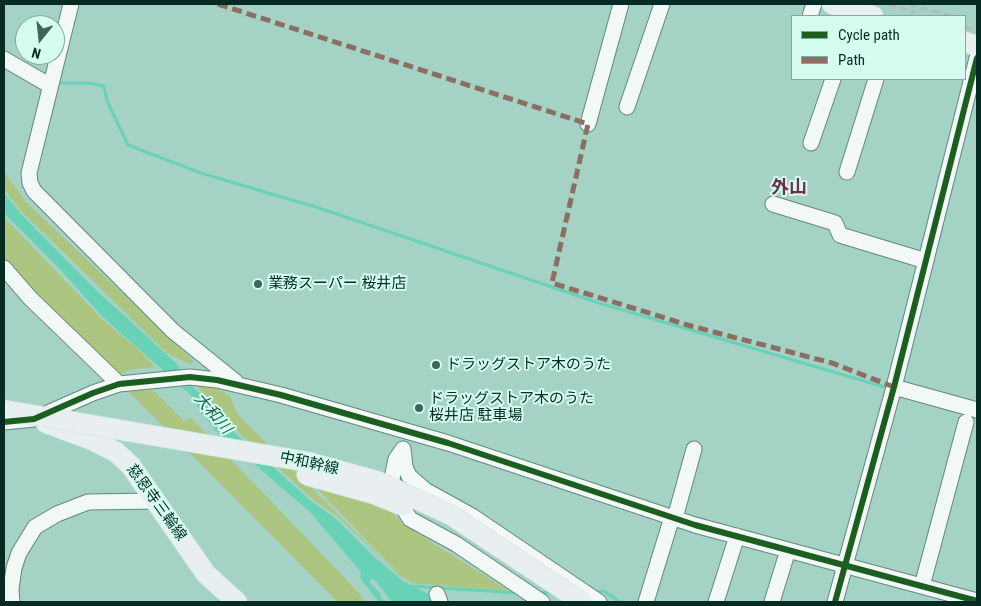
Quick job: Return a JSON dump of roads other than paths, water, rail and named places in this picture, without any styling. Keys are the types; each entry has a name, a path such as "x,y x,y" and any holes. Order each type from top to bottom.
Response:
{"main road":[{"path":"832,4 870,15"},
{"name":"慈恩寺三輪線","path":"4,403 34,420 63,428 116,452 131,466 157,501 206,574 237,602"},
{"name":"中和幹線","path":"4,410 308,462 377,481 451,515 582,602"},
{"name":"中和幹線","path":"4,422 308,475 359,490 410,509 445,527 560,602"}],"street":[{"path":"70,4 29,173 30,183 34,191 173,331 239,384"},
{"path":"588,124 621,4"},
{"path":"627,107 662,4"},
{"path":"834,602 894,388 977,58"},
{"path":"4,59 50,81"},
{"path":"811,143 833,80"},
{"path":"847,172 876,80"},
{"path":"772,204 835,223 840,235 926,260"},
{"path":"4,268 30,298 119,384"},
{"path":"4,422 34,420 119,384 190,377 239,384 457,446 673,518 977,601"},
{"path":"894,388 977,410"},
{"path":"922,586 966,422"},
{"path":"408,433 403,449 396,459 392,478 395,495 410,519 456,544 542,602"},
{"path":"403,449 405,467 409,476 425,490 479,521 600,602"},
{"path":"646,602 694,449"},
{"path":"12,602 11,589 14,568 19,553 35,527 57,514 88,502 157,501"},
{"path":"716,602 737,536"},
{"path":"772,602 788,550"}],"water":[{"name":"大和川","path":"4,193 21,214 94,288 177,364 192,386 222,415 235,433 311,501 335,518 374,557 403,581 428,594 435,602 392,602 375,580 370,579 370,583 380,593 381,598 387,602 379,602 360,578 361,572 310,512 215,430 198,408 194,398 103,317 54,263 4,213"}],"waterway":[{"path":"56,83 88,83 104,86 107,101 128,145 201,173 319,208 599,303 888,388"},
{"path":"411,586 519,593"},
{"path":"593,592 604,591 620,602"},
{"path":"538,593 554,592"}],"railway":[{"path":"888,4 915,12"},
{"path":"909,4 948,15"},
{"path":"966,27 977,31"}],"place":[{"name":"業務スーパー 桜井店","path":"258,284"},
{"name":"ドラッグストア木のうた","path":"436,365"},
{"name":"ドラッグストア木のうた 桜井店 駐車場","path":"419,408"}],"district":[{"name":"外山","path":"789,188"}]}
